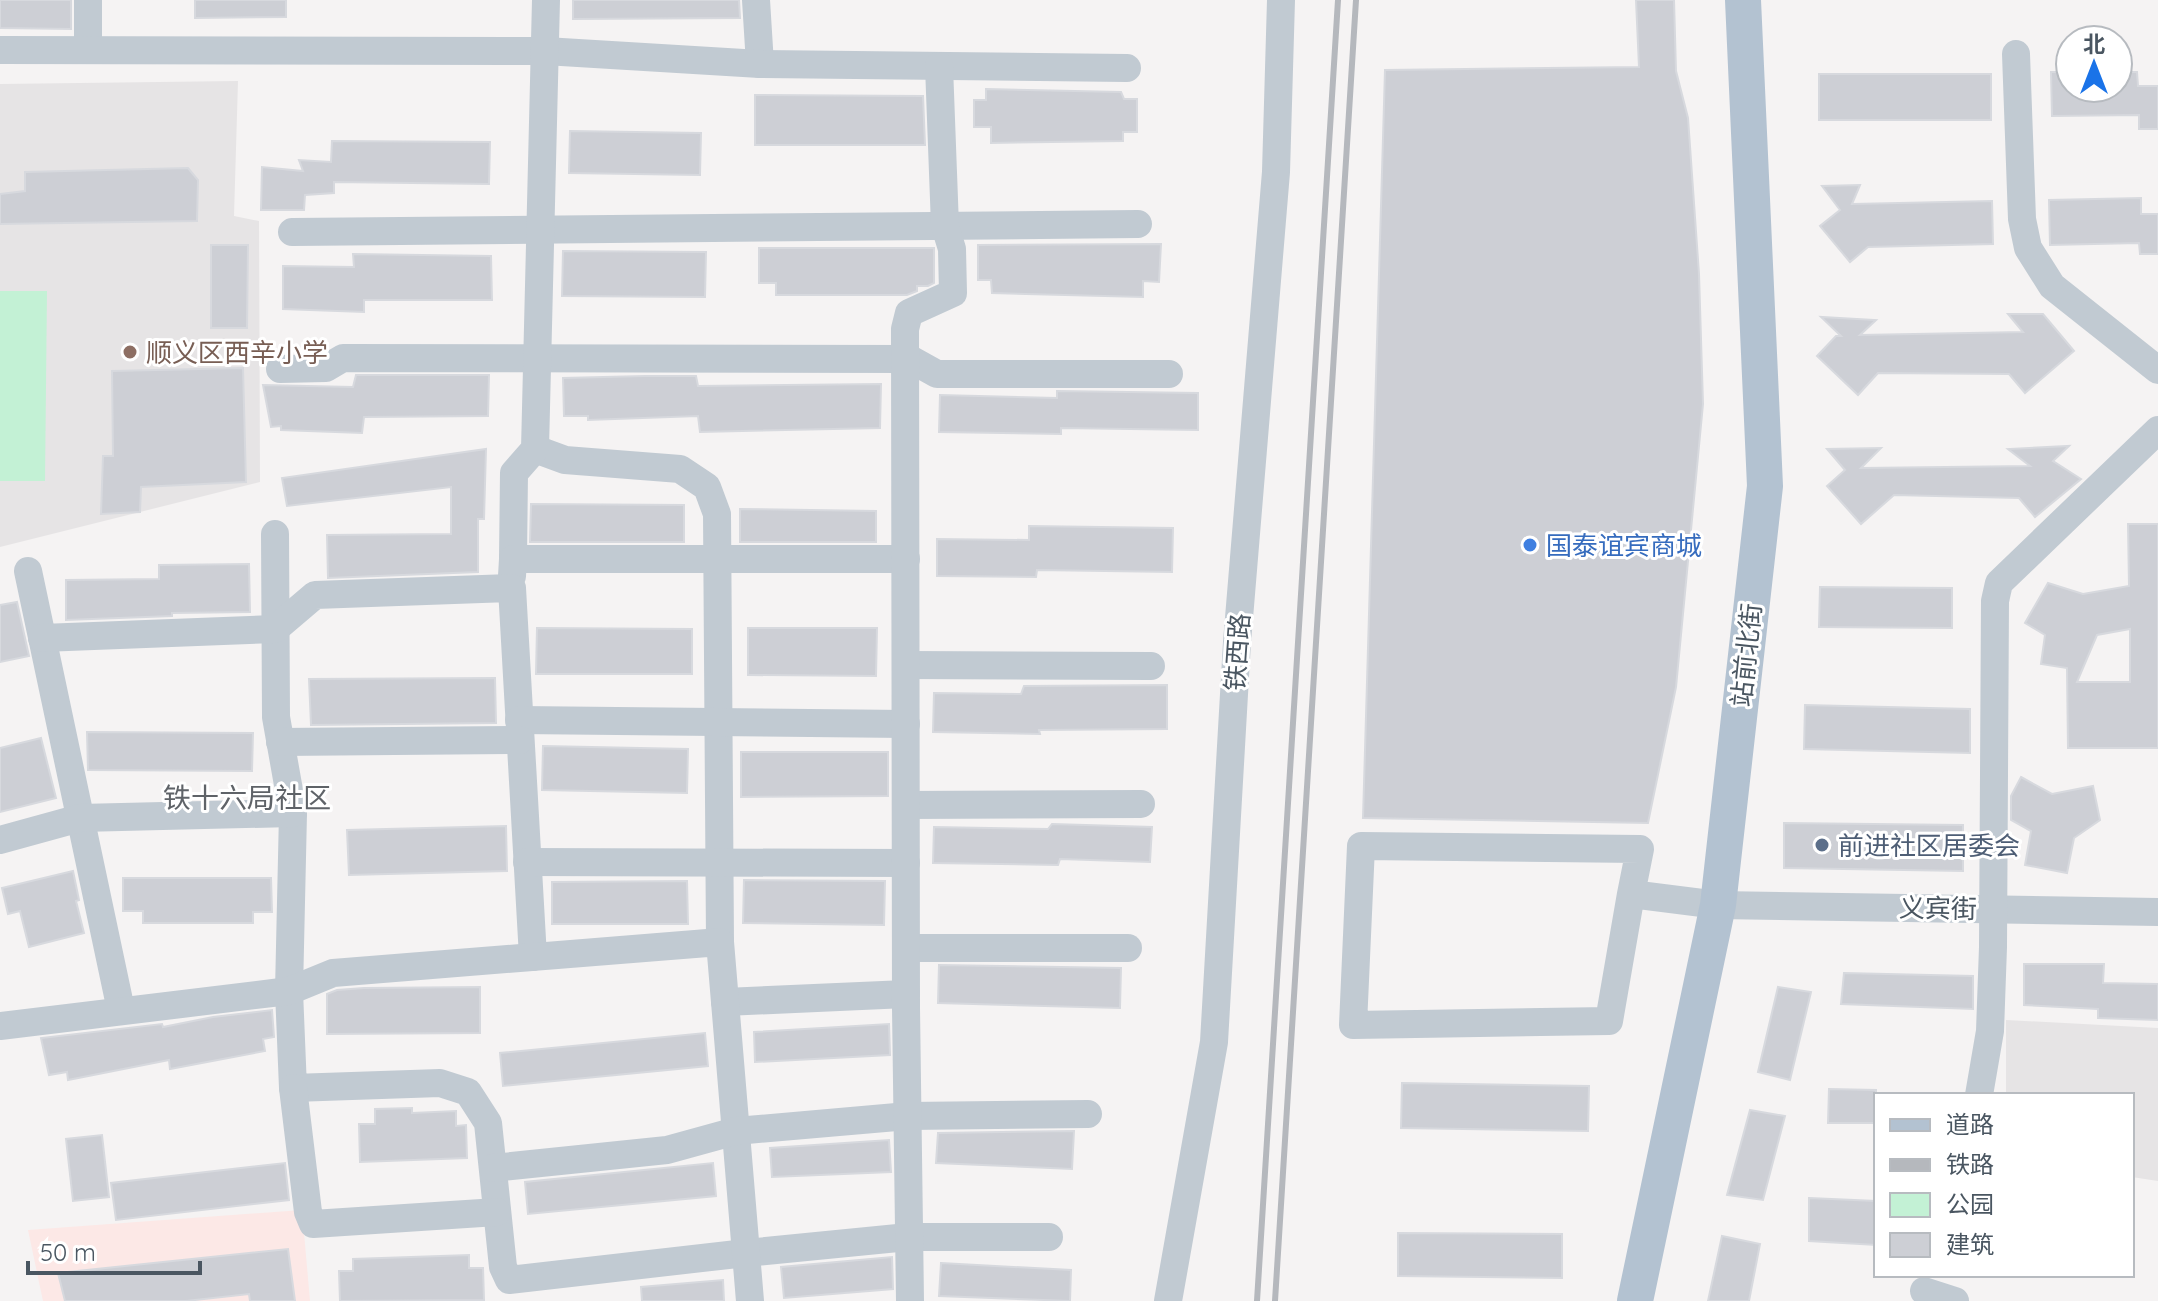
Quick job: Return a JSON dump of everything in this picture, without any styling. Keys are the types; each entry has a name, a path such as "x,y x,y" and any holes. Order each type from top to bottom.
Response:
{"main road":[{"name":"站前北街","path":"1635,1301 1718,905 1765,486 1743,0"}],"street":[{"path":"88,0 88,49"},
{"path":"533,957 512,588 514,473 535,449 546,0"},
{"path":"756,0 760,64"},
{"name":"铁西路","path":"1168,1301 1214,1042 1237,642 1276,172 1281,0"},
{"path":"0,50 545,51 760,64 1127,68"},
{"path":"2016,54 2022,219 2028,248 2052,286 2158,370"},
{"path":"910,1301 906,994 905,329 909,313 953,293 952,249 945,226 939,66"},
{"path":"292,232 1138,224"},
{"path":"280,369 326,368 343,358 910,359 937,374 1169,374"},
{"path":"1979,1093 1990,1031 1995,601 1999,583 2158,430"},
{"path":"535,449 565,460 680,469 707,487 717,514 720,942 750,1301"},
{"path":"275,534 276,717 293,813 289,991 293,1088 308,1212 313,1224 497,1212"},
{"path":"513,559 906,559"},
{"path":"28,571 121,1010"},
{"path":"42,638 275,629 315,595 512,588"},
{"path":"906,665 1151,666"},
{"path":"280,742 719,722 906,724"},
{"path":"906,805 1141,804"},
{"path":"0,840 80,818 293,813"},
{"path":"1361,846 1640,849 1631,894 1609,1021 1353,1025 1361,846"},
{"path":"527,862 906,863"},
{"name":"义宾街","path":"1631,894 1718,905 2158,912"},
{"path":"0,1026 289,991 333,973 720,942"},
{"path":"906,948 1128,948"},
{"path":"725,1002 906,994"},
{"path":"293,1088 440,1083 468,1092 488,1123 503,1267 509,1280 908,1237 1049,1237"},
{"path":"493,1168 667,1150 736,1131 908,1116 1088,1114"},
{"path":"1925,1289 1955,1301"}],"shaded area":[{"name":"顺义区西辛小学","path":"238,81 234,216 259,221 260,482 0,547 0,84"},
{"path":"2006,1020 2158,1028 2158,1181 2134,1177 2134,1093 2006,1093"},
{"path":"302,1210 310,1301 43,1301 28,1230"}],"green space":[{"path":"0,291 47,291 45,481 0,481"}],"building":[{"path":"0,0 71,0 71,29 0,28"},
{"path":"195,0 286,0 286,17 195,18"},
{"path":"573,0 739,0 740,18 573,19"},
{"name":"国泰谊宾商城","path":"1636,0 1674,0 1676,71 1688,118 1699,274 1703,404 1676,687 1648,823 1363,818 1385,70 1639,67"},
{"path":"2051,72 2054,72 2054,104 2134,104 2134,72 2137,72 2138,86 2158,86 2158,129 2139,129 2139,115 2052,116"},
{"path":"1819,74 1991,74 1991,120 1819,120"},
{"path":"986,89 1121,92 1124,99 1137,99 1137,132 1123,132 1123,141 991,143 991,127 974,127 974,100 986,100"},
{"path":"755,95 923,96 925,145 755,145"},
{"path":"570,131 701,133 700,175 569,173"},
{"path":"332,141 490,142 489,184 334,182 334,193 305,195 304,210 261,210 262,167 303,171 299,160 331,162"},
{"path":"188,168 198,180 197,221 0,224 0,194 25,191 25,172"},
{"path":"1860,185 1852,204 1992,201 1993,244 1868,247 1850,262 1820,226 1840,210 1822,186"},
{"path":"2141,198 2141,214 2158,214 2158,254 2140,254 2139,243 2050,245 2049,200"},
{"path":"1161,244 1159,282 1143,281 1143,297 992,293 991,280 978,280 978,245"},
{"path":"211,245 248,245 247,328 211,328"},
{"path":"759,248 934,248 934,283 917,286 917,291 907,295 776,295 776,283 759,283"},
{"path":"563,251 706,252 705,297 562,296"},
{"path":"353,254 491,256 492,300 364,300 364,312 283,309 283,266 354,267"},
{"path":"2008,314 2043,314 2074,351 2025,393 2009,374 1878,373 1858,395 1817,356 1836,336 1841,336 1821,317 1876,320 1860,335 2023,332"},
{"path":"243,368 246,482 141,487 140,512 101,514 103,456 113,456 112,371"},
{"path":"356,375 489,375 488,416 364,417 362,433 271,427 263,385 353,387"},
{"path":"696,376 698,386 881,384 880,428 700,432 698,416 588,420 588,416 564,416 563,378"},
{"path":"1057,391 1198,393 1198,430 1061,428 1061,434 939,432 940,395 1057,398"},
{"path":"2069,446 2053,461 2081,479 2035,517 2019,498 1894,495 1861,524 1827,486 1845,470 1827,449 1881,448 1861,468 2030,466 2008,449"},
{"path":"486,449 484,519 478,519 478,572 328,578 327,535 451,534 451,487 287,506 282,478"},
{"path":"531,504 684,505 684,542 530,542"},
{"path":"740,509 876,511 876,542 740,542"},
{"path":"2128,524 2158,524 2158,748 2068,748 2067,668 2041,664 2045,635 2025,623 2048,583 2083,594 2129,586","holes":["2130,629 2130,682 2077,682 2097,635"]},
{"path":"1029,526 1173,528 1172,572 1037,570 1036,577 937,576 937,539 1029,540"},
{"path":"249,564 250,612 66,620 66,580 159,579 159,565"},
{"path":"1820,587 1952,588 1952,628 1819,627"},
{"path":"17,602 29,656 0,662 0,605"},
{"path":"537,628 692,629 692,674 536,674"},
{"path":"748,628 877,628 876,676 748,675"},
{"path":"495,678 496,723 311,725 309,679"},
{"path":"1167,685 1167,729 1039,730 1040,734 933,732 934,693 1021,694 1024,686"},
{"path":"1805,705 1970,709 1970,753 1804,749"},
{"path":"87,732 253,733 252,771 88,770"},
{"path":"41,738 56,798 0,812 0,748"},
{"path":"543,746 688,749 687,793 542,790"},
{"path":"741,752 888,752 888,796 741,797"},
{"path":"2021,777 2052,794 2093,786 2100,820 2074,838 2067,873 2025,865 2031,831 2011,820 2011,796"},
{"path":"1784,823 1963,825 1963,871 1784,868"},
{"path":"1052,824 1152,827 1150,862 1060,859 1058,865 933,863 934,827 1048,829"},
{"path":"506,826 507,871 349,875 347,830"},
{"path":"73,871 84,933 29,947 20,911 8,914 2,888"},
{"path":"123,878 271,878 272,912 253,912 253,923 143,923 143,911 123,911"},
{"path":"744,880 885,881 884,925 743,923"},
{"path":"687,881 688,924 552,924 552,882"},
{"path":"2024,964 2104,964 2103,983 2158,984 2158,1020 2098,1018 2098,1009 2024,1005"},
{"path":"939,965 1121,968 1120,1008 938,1003"},
{"path":"1844,973 1973,976 1973,1009 1841,1004"},
{"path":"480,987 480,1033 327,1034 327,994 337,990"},
{"path":"1778,987 1811,992 1790,1080 1758,1072"},
{"path":"272,1010 274,1037 263,1039 265,1051 170,1069 169,1060 68,1080 67,1072 49,1075 41,1038 162,1024 163,1027"},
{"path":"889,1024 890,1055 755,1062 754,1032"},
{"path":"705,1033 708,1066 503,1086 500,1053"},
{"path":"1402,1083 1589,1086 1588,1131 1401,1128"},
{"path":"1829,1089 1876,1090 1874,1123 1828,1123"},
{"path":"412,1108 412,1113 456,1111 456,1126 466,1125 467,1158 360,1162 359,1124 375,1124 375,1109"},
{"path":"1750,1110 1785,1116 1763,1200 1727,1195"},
{"path":"1074,1131 1072,1169 936,1163 938,1133"},
{"path":"102,1135 109,1197 73,1201 66,1139"},
{"path":"889,1140 891,1172 772,1177 770,1148"},
{"path":"285,1163 289,1200 116,1220 111,1183"},
{"path":"713,1163 716,1196 528,1214 525,1182"},
{"path":"1809,1198 1874,1201 1874,1245 1809,1241"},
{"path":"1398,1233 1562,1234 1562,1278 1398,1276"},
{"path":"1722,1236 1760,1244 1749,1301 1708,1301"},
{"path":"288,1249 295,1301 250,1301 249,1294 186,1301 65,1301 58,1273"},
{"path":"469,1255 469,1268 483,1268 484,1300 340,1301 339,1271 353,1271 353,1259"},
{"path":"892,1257 893,1289 784,1298 781,1267"},
{"path":"941,1263 1071,1270 1070,1301 939,1296"},
{"path":"723,1280 724,1301 642,1301 641,1287"}],"railway":[{"path":"1257,1301 1338,0"},
{"path":"1275,1301 1356,0"}],"place":[{"name":"顺义区西辛小学","path":"130,352"},
{"name":"国泰谊宾商城","path":"1530,545"},
{"name":"前进社区居委会","path":"1822,845"}],"district":[{"name":"铁十六局社区","path":"247,797"}]}
